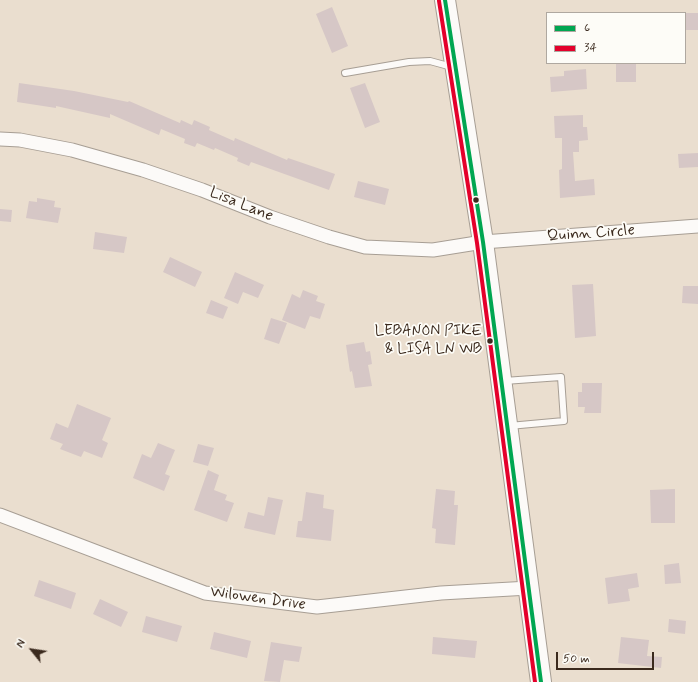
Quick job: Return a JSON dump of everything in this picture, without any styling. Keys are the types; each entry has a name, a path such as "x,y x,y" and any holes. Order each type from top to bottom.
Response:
{"main road":[{"path":"445,0 483,242 540,682"}],"street":[{"name":"Lisa Lane","path":"0,139 20,140 72,150 143,170 202,190 270,217 365,248 433,250 483,242"},
{"name":"Quinn Circle","path":"483,242 698,226"},
{"name":"Wilowen Drive","path":"0,515 205,593 317,607 441,593 529,588"}],"lane":[{"path":"344,73 409,62 430,61 456,68"},
{"path":"502,381 561,377 564,421 508,426"}],"building":[{"path":"332,7 348,46 332,53 316,14"},
{"path":"686,13 698,13 698,30 686,30"},
{"path":"616,64 636,64 636,82 616,82"},
{"path":"586,69 587,89 551,92 550,77 564,76 564,71"},
{"path":"19,83 129,101 180,123 181,120 192,125 194,120 210,127 209,130 234,141 235,138 287,160 288,158 335,174 329,190 251,162 249,166 237,161 238,158 215,148 214,150 197,143 195,147 184,143 185,139 161,129 159,135 110,114 110,118 56,106 56,108 17,102"},
{"path":"365,83 380,122 365,128 350,88"},
{"path":"583,115 583,127 587,127 588,140 579,141 579,152 573,152 575,181 594,179 595,195 560,198 559,170 562,169 562,138 555,138 554,116"},
{"path":"698,153 698,167 679,168 678,154"},
{"path":"358,181 389,189 385,205 354,197"},
{"path":"37,198 55,201 54,207 61,208 58,223 26,218 29,201 37,202"},
{"path":"0,209 12,210 11,222 0,221"},
{"path":"95,232 127,237 124,253 93,249"},
{"path":"170,257 202,272 195,287 163,272"},
{"path":"235,272 264,285 258,298 243,292 238,304 224,298"},
{"path":"593,284 596,336 575,338 572,285"},
{"path":"683,286 698,286 698,304 682,303"},
{"path":"303,290 318,296 316,301 325,304 320,319 310,316 305,329 282,320 292,294 300,298"},
{"path":"211,300 228,307 223,319 206,313"},
{"path":"271,318 287,323 279,344 264,339"},
{"path":"364,342 366,352 370,351 372,364 368,365 372,386 355,388 352,371 350,372 346,345"},
{"path":"582,383 602,383 601,413 584,413 585,407 578,407 578,392 582,392"},
{"path":"77,404 111,418 102,440 108,443 102,458 84,451 81,457 60,449 63,444 50,439 56,423 68,428"},
{"path":"158,443 175,450 165,474 170,476 164,491 133,478 142,454 151,458"},
{"path":"198,444 214,448 208,466 193,462"},
{"path":"208,470 219,475 214,490 227,495 225,500 234,503 227,522 194,510"},
{"path":"436,489 455,491 454,505 458,505 455,545 435,543 436,529 432,528"},
{"path":"675,489 675,523 651,523 650,490"},
{"path":"306,492 324,495 323,508 334,510 331,541 296,537 298,521 302,521"},
{"path":"268,497 283,500 275,535 244,528 248,512 264,516"},
{"path":"679,563 681,583 665,584 664,565"},
{"path":"637,573 639,587 628,589 630,601 608,604 605,578"},
{"path":"39,580 76,593 71,609 34,596"},
{"path":"100,599 128,612 121,627 93,614"},
{"path":"146,616 182,626 177,642 142,632"},
{"path":"669,619 686,621 685,634 668,632"},
{"path":"214,632 251,641 247,658 210,649"},
{"path":"433,637 477,641 475,658 432,654"},
{"path":"621,637 649,640 647,656 662,657 661,668 618,663"},
{"path":"271,642 302,647 299,662 284,660 280,682 264,681"}],"transit line":[{"name":"6","path":"445,0 483,242 541,682"},
{"name":"34","path":"439,1 477,243 535,682"}],"place":[{"name":"LEBANON PIKE & LISA LN WB","path":"490,341"}]}
